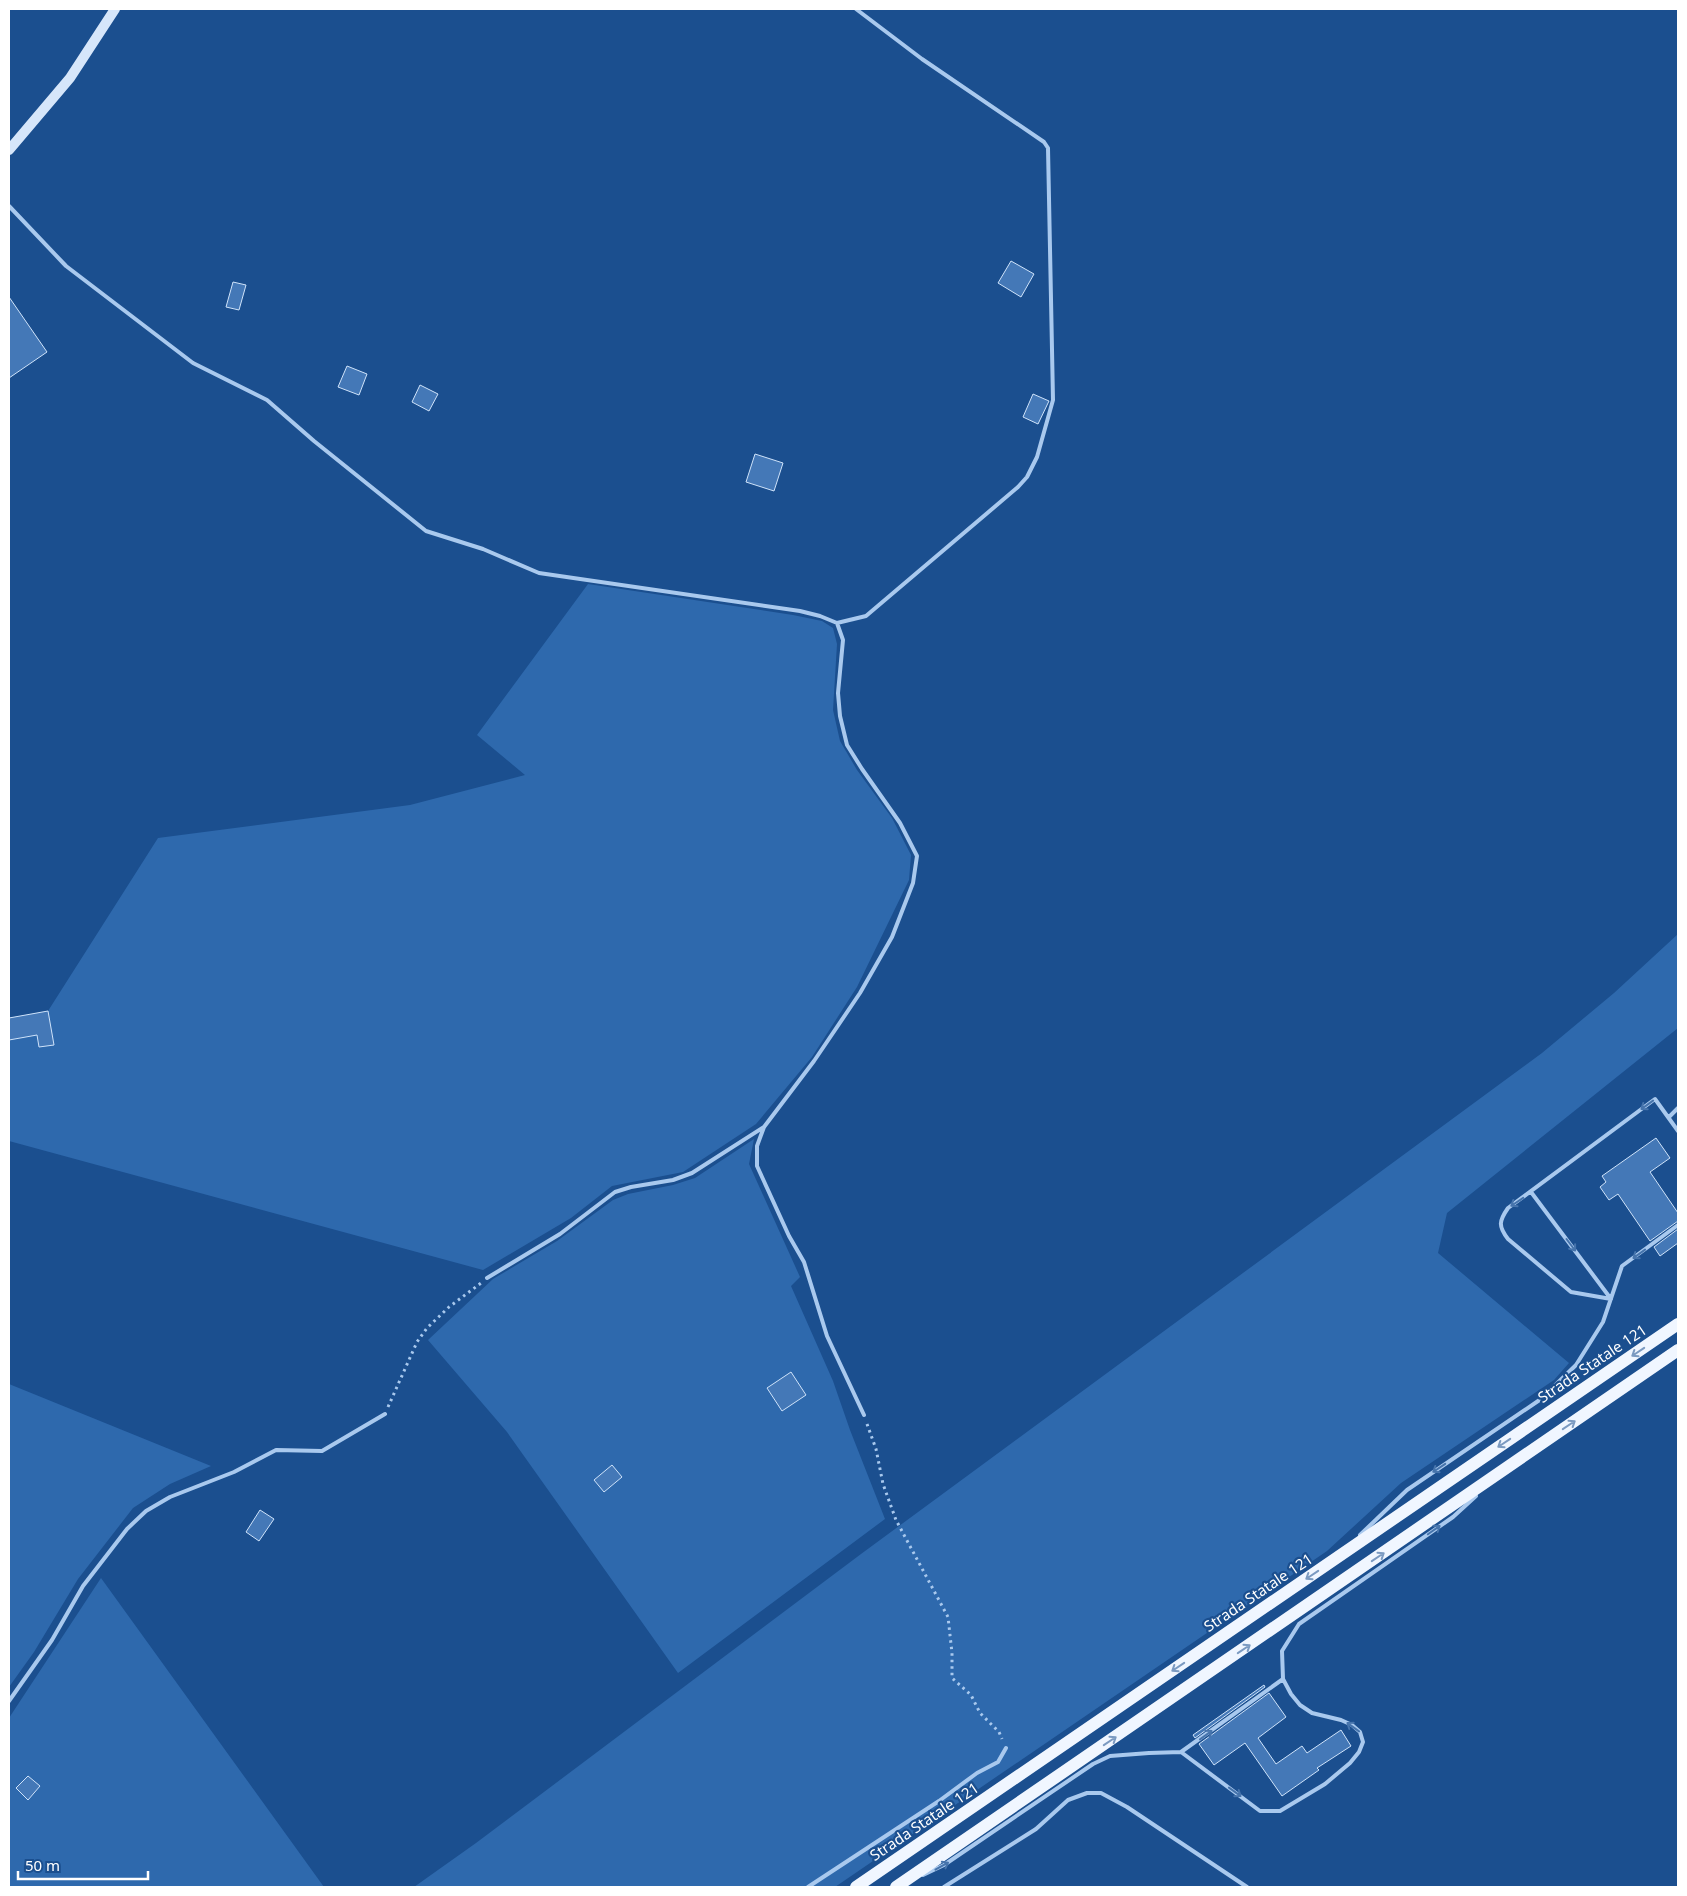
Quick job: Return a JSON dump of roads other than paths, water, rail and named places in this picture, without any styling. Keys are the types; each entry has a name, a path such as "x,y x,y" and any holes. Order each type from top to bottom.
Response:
{"main road":[{"name":"Strada Statale 121","path":"856,1887 1678,1324"},
{"path":"897,1887 1678,1350"}],"street":[{"path":"9,150 70,78 115,9"}],"lane":[{"path":"9,206 66,266 193,363 268,400 314,441 426,531 483,549 539,573 800,611 837,623 866,616 1018,487 1027,477 1037,457 1053,400 1048,148 1044,142 922,59 856,9"},
{"path":"837,623 843,640 838,693 840,716 847,745 900,823 917,856 912,883 887,945 850,1008 764,1127 756,1146 757,1166 789,1236 804,1262 826,1336 864,1415"},
{"path":"1611,1299 1571,1292 1508,1239 1501,1231 1501,1219 1508,1208 1655,1099 1678,1131"},
{"path":"1669,1116 1678,1108"},
{"path":"487,1278 560,1234 615,1192 631,1187 673,1180 692,1173 764,1127"},
{"path":"1531,1192 1611,1299"},
{"path":"1334,1560 1407,1490 1540,1399 1569,1372 1576,1365 1603,1322 1622,1266 1678,1225"},
{"path":"9,1701 52,1640 83,1586 127,1529 146,1511 170,1497 234,1472 276,1450 322,1452 385,1414"},
{"path":"1181,1752 1260,1811 1280,1811 1325,1784 1350,1763 1359,1752 1363,1742 1360,1732 1352,1725 1341,1720 1320,1715 1306,1709 1291,1694 1282,1679 1282,1651 1299,1624 1453,1516 1507,1468"},
{"path":"897,1887 944,1865 1093,1764 1110,1756 1148,1752 1181,1752 1282,1679"},
{"path":"808,1887 939,1802 977,1773 998,1762 1006,1748"},
{"path":"944,1887 1036,1829 1068,1800 1087,1793 1101,1793 1127,1807 1247,1887"}]}
